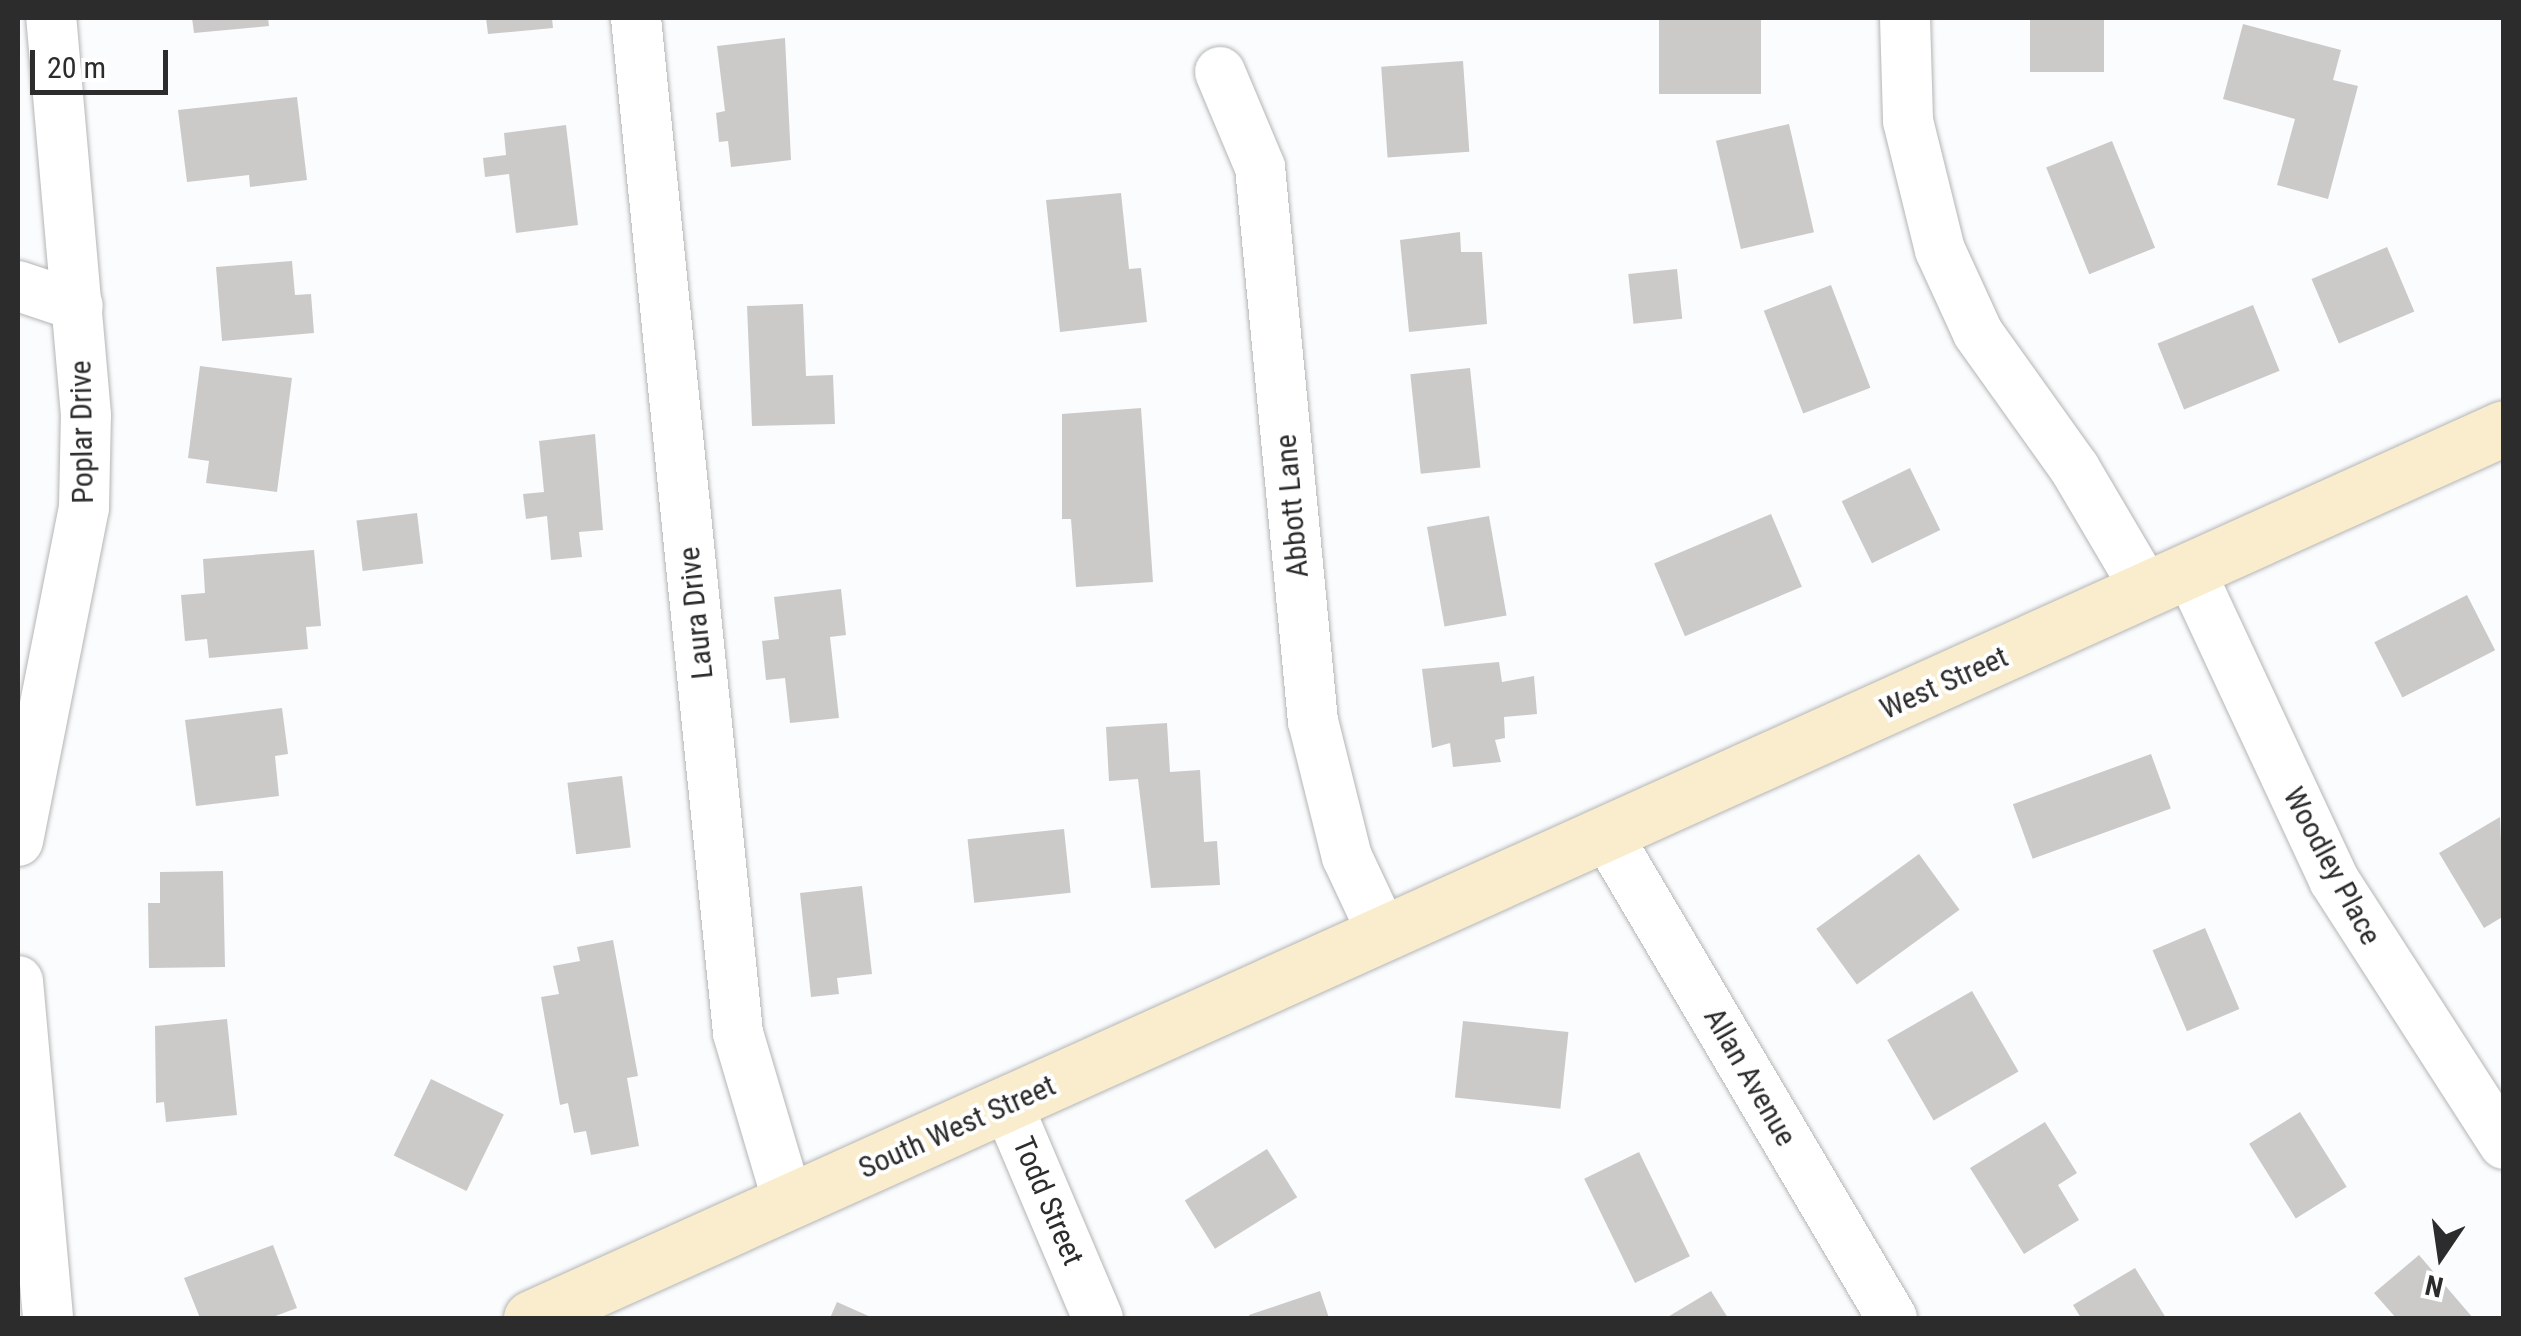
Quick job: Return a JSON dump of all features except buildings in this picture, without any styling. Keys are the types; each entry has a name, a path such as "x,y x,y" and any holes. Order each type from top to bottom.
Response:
{"main road":[{"name":"West Street","path":"1384,936 2504,428"},
{"name":"South West Street","path":"531,1318 1384,936"}],"street":[{"name":"Poplar Drive","path":"18,841 84,508 78,306 51,18"},
{"name":"Laura Drive","path":"636,18 738,1033 788,1202"},
{"name":"Woodley Place","path":"1905,18 1908,122 1940,250 1978,333 2075,469 2169,581 2334,880 2504,1144"},
{"name":"Abbott Lane","path":"1220,72 1260,167 1312,721 1348,857 1384,936"},
{"path":"18,286 78,306"},
{"name":"Allan Avenue","path":"1608,835 1892,1318"},
{"path":"18,981 48,1318"},
{"name":"Todd Street","path":"1007,1104 1094,1308"}]}
